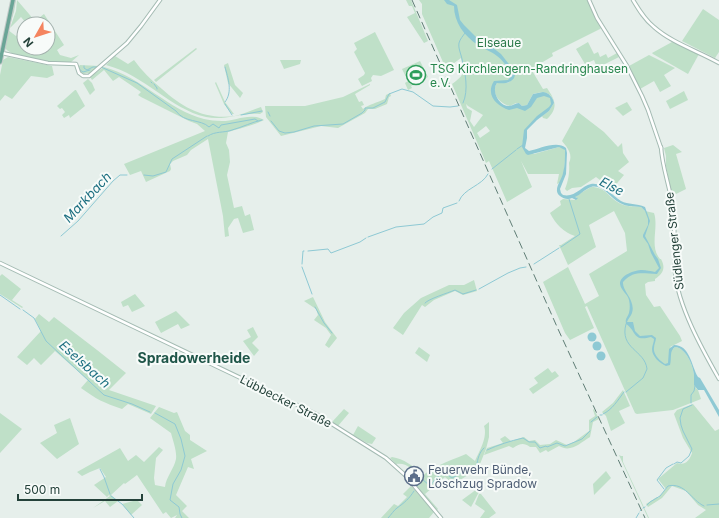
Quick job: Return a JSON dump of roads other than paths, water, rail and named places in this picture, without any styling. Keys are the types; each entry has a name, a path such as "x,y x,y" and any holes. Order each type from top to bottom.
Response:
{"main road":[{"path":"0,62 13,0"},
{"path":"2,53 48,63 76,64 78,72 83,76 89,76 127,43 160,0"},
{"name":"Südlenger Straße","path":"589,0 597,18 627,66 648,110 661,147 674,211 675,271 677,287 686,312 707,358 719,379"},
{"path":"633,0 645,18 661,33 719,63"},
{"name":"Lübbecker Straße","path":"0,263 316,414 386,458 405,476 441,518"}],"water":[{"path":"444,0 449,0 457,5 460,20 464,25 482,43 488,44 501,54 515,72 515,76 512,81 497,83 495,86 497,98 502,104 509,106 516,103 519,103 522,106 527,105 533,94 543,92 552,97 554,103 549,111 527,130 525,148 529,151 558,145 566,148 566,174 560,189 561,193 563,195 571,195 587,185 595,184 603,187 621,201 645,207 650,221 645,236 658,259 661,268 657,274 635,274 623,282 633,308 632,314 627,322 633,322 635,331 640,336 652,335 656,338 654,347 655,353 665,364 668,363 669,349 674,345 684,348 698,377 719,410 719,417 704,390 698,390 694,385 692,367 686,354 682,350 675,347 673,349 671,353 670,365 666,366 653,355 652,349 654,339 651,337 638,337 626,324 630,303 620,284 622,278 632,272 642,270 655,272 659,268 648,244 643,237 648,225 648,219 645,211 641,207 628,206 616,201 603,189 595,187 589,188 575,197 578,198 576,200 572,198 563,198 558,194 557,188 564,170 565,150 559,147 528,155 522,147 524,130 537,116 549,107 551,104 550,98 544,96 537,98 531,107 525,111 517,108 509,110 500,106 492,95 492,86 494,81 508,80 512,75 512,72 499,58 478,45 464,33 456,18 454,6 447,4"},
{"path":"590,333 594,333 596,337 594,341 590,341 588,339 588,335"},
{"path":"595,342 599,342 601,346 599,350 595,350 593,348 593,344"},
{"path":"599,352 603,352 605,356 603,360 599,360 597,358 597,354"}],"waterway":[{"name":"Markbach","path":"463,103 466,92 466,81 459,43 465,33"},
{"path":"84,66 87,70 93,67 98,67"},
{"path":"101,67 137,83 176,111 179,115 209,127 213,124 219,128 221,125 255,119 258,121"},
{"path":"225,67 229,89 229,94 225,102"},
{"path":"79,68 83,72 90,70"},
{"path":"154,84 157,89"},
{"name":"Markbach","path":"271,121 279,131 285,133 314,126 343,124 362,113 365,108 373,108 385,102 389,94 402,89 413,92 433,106 458,106"},
{"path":"225,104 232,115"},
{"path":"241,115 262,111"},
{"path":"268,112 270,116"},
{"name":"Markbach","path":"208,136 262,120"},
{"name":"Markbach","path":"144,175 153,176 166,172 172,159 207,136"},
{"path":"517,149 523,145"},
{"path":"492,169 516,150"},
{"path":"459,201 465,193 482,181 488,174"},
{"name":"Markbach","path":"61,236 78,221 113,181 120,175 127,175"},
{"path":"561,247 580,234 569,199"},
{"path":"368,237 396,227 424,224 433,217 442,213 443,208 457,203"},
{"path":"308,251 328,249 331,253 360,242 366,238"},
{"path":"534,264 559,248"},
{"path":"302,264 304,251"},
{"path":"302,267 312,294"},
{"path":"479,289 508,273 526,267"},
{"path":"425,303 455,290 463,294 476,290"},
{"name":"Eselsbach","path":"0,295 20,309"},
{"path":"315,307 324,323 332,333"},
{"name":"Eselsbach","path":"23,310 34,318 46,341 104,395 132,404 150,412"},
{"name":"Eselsbach","path":"626,324 626,339 642,357 647,369 643,378 626,392"},
{"path":"691,403 691,395 695,386"},
{"name":"Eselsbach","path":"603,414 612,407 624,392"},
{"path":"674,464 677,462 681,463 689,456 692,449 683,431 680,418 683,409 692,405"},
{"name":"Eselsbach","path":"155,413 175,424 181,439 185,456 181,470 173,484 170,500 179,507 182,518"},
{"name":"Eselsbach","path":"591,422 597,417"},
{"name":"Eselsbach","path":"487,450 504,443 523,438 529,442 535,442 540,448 557,443 565,446 582,439 590,431"},
{"name":"Eselsbach","path":"417,486 421,478 430,486 436,478 442,474 445,473 452,478 477,465 481,451 484,448"},
{"path":"664,489 657,480 666,468 673,464"},
{"name":"Eselsbach","path":"100,469 110,494"},
{"path":"647,505 660,496 668,486 674,485 683,489 704,506"},
{"name":"Eselsbach","path":"388,518 408,499 414,491"},
{"name":"Eselsbach","path":"111,496 122,504 134,518"},
{"path":"707,505 719,504"},
{"path":"636,518 639,513"}],"railway":[{"path":"412,0 558,329 645,518"}],"place":[{"name":"TSG Kirchlengern-Randringhausen e.V.","path":"416,75"},
{"name":"Feuerwehr Bünde, Löschzug Spradow","path":"414,476"}],"district":[{"name":"Spradowerheide","path":"194,357"}],"park label":[{"name":"Elseaue","path":"499,42"}],"water label":[{"name":"Else","path":"612,186"}]}
